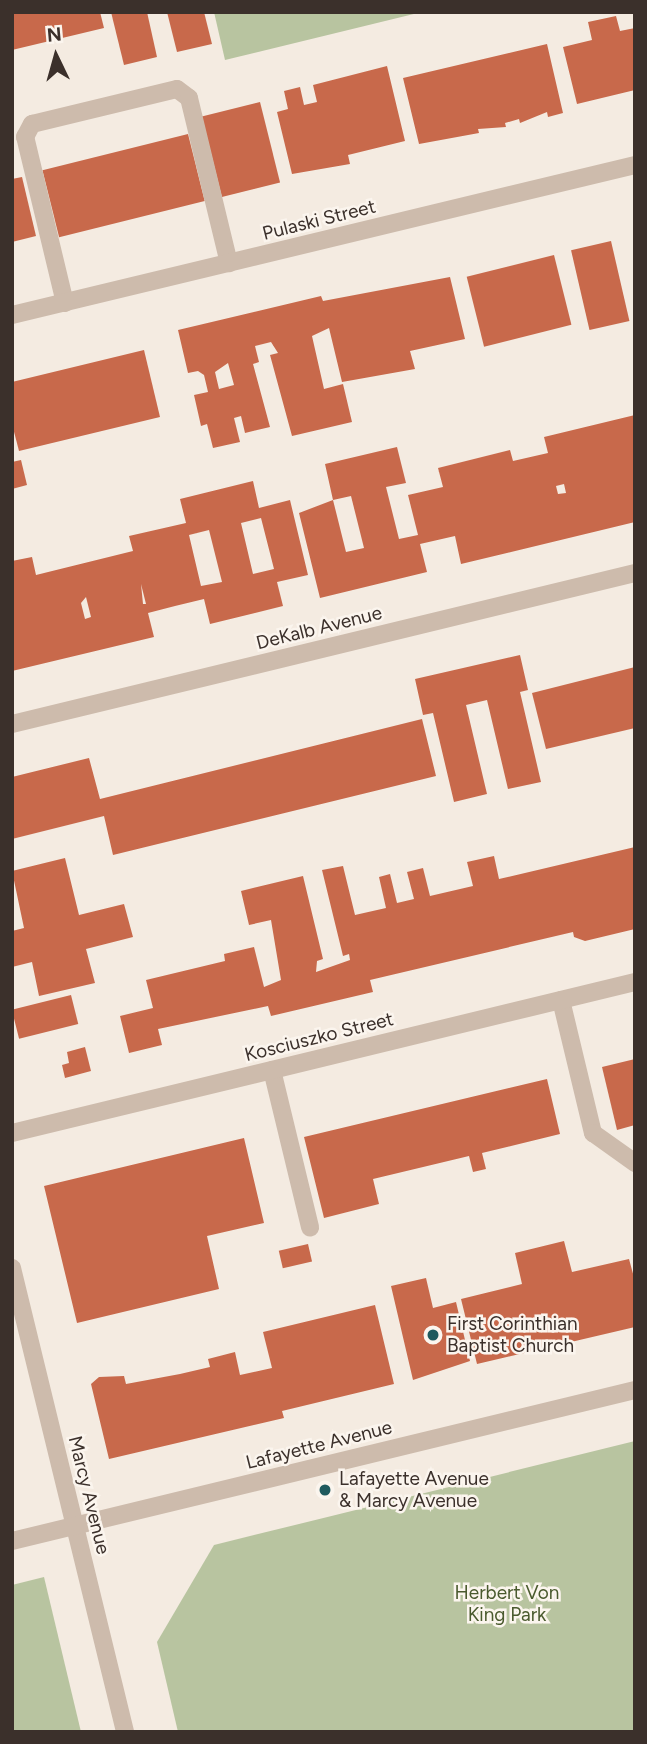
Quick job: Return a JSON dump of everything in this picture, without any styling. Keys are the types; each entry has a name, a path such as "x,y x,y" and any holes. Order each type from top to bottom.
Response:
{"street":[{"path":"65,303 25,137 32,124 177,89 189,97 229,263"},
{"name":"Pulaski Street","path":"12,315 635,165"},
{"name":"DeKalb Avenue","path":"12,724 635,573"},
{"name":"Kosciuszko Street","path":"12,1133 635,982"},
{"path":"561,1000 593,1133 635,1163"},
{"path":"272,1070 310,1227"},
{"name":"Marcy Avenue","path":"12,1268 125,1732"},
{"name":"Lafayette Avenue","path":"12,1541 635,1390"}],"green space":[{"path":"214,12 422,12 225,60"},
{"name":"Herbert Von King Park","path":"635,1441 635,1732 178,1732 157,1642 214,1545"},
{"path":"44,1577 81,1732 12,1732 12,1585"}],"building":[{"path":"12,12 100,12 104,28 12,50"},
{"path":"111,12 147,12 157,57 124,65"},
{"path":"167,12 204,12 212,44 177,52"},
{"path":"616,16 620,31 635,28 635,90 577,104 563,47 592,40 588,22"},
{"path":"547,44 563,113 548,117 547,112 520,123 519,119 505,123 506,127 478,129 479,133 419,144 403,78"},
{"path":"387,66 405,141 348,155 350,164 292,174 277,112 288,109 284,91 300,87 304,105 317,102 313,85"},
{"path":"260,102 280,183 222,197 202,117"},
{"path":"188,134 205,201 59,237 42,170"},
{"path":"22,177 36,236 12,242 12,179"},
{"path":"611,241 629,321 589,330 571,250"},
{"path":"554,255 571,325 484,347 467,277"},
{"path":"450,277 465,339 410,351 415,369 342,382 329,328 312,336 324,389 343,384 352,422 292,436 270,355 278,353 271,342 255,346 259,362 253,364 270,427 245,433 241,416 234,418 240,442 213,448 207,424 201,426 194,395 208,392 204,375 198,371 188,373 178,330 321,296 323,301","holes":["228,363 234,385 219,389 215,372"]},
{"path":"144,350 160,417 19,451 12,424 12,382"},
{"path":"635,415 635,522 461,564 455,536 420,544 427,572 320,598 299,513 333,500 325,464 397,447 406,483 386,487 399,539 418,535 408,495 443,487 438,468 510,450 513,461 548,453 544,437","holes":["564,484 566,493 558,494 556,486","351,496 364,548 346,552 333,500"]},
{"path":"21,460 27,485 12,489 12,462"},
{"path":"253,481 259,508 290,500 308,575 277,582 283,606 210,624 204,599 148,613 154,637 12,671 12,561 32,557 36,575 133,551 129,536 186,523 180,499","holes":["261,518 274,569 253,574 241,523","209,530 222,582 201,586 189,535","86,597 91,617 85,619 81,603"]},
{"path":"520,655 528,690 520,692 541,782 508,789 487,700 466,705 487,794 454,802 433,713 423,715 415,679"},
{"path":"635,667 635,728 546,749 532,693"},
{"path":"422,719 436,776 113,855 104,816 12,839 12,777 89,758 100,799"},
{"path":"635,847 635,929 585,941 574,937 573,932 370,980 373,992 271,1016 268,1006 158,1029 162,1045 129,1053 120,1016 153,1008 146,980 225,961 224,954 254,947 264,987 281,980 271,920 249,925 241,891 303,876 323,959 317,961 316,972 350,960 349,954 343,956 322,870 343,866 355,915 386,908 379,877 390,874 397,903 414,899 407,872 423,868 430,896 473,886 467,862 494,856 499,879"},
{"path":"65,858 79,915 124,904 133,937 86,949 95,983 39,996 32,962 12,967 12,931 24,928 12,871"},
{"path":"71,995 78,1024 19,1039 12,1010"},
{"path":"85,1047 91,1071 65,1078 62,1065 69,1063 67,1052"},
{"path":"635,1059 635,1125 617,1130 602,1067"},
{"path":"547,1079 560,1134 482,1153 486,1169 473,1172 469,1156 373,1179 379,1204 324,1218 304,1137"},
{"path":"244,1138 264,1223 207,1236 219,1289 77,1323 44,1186"},
{"path":"564,1241 572,1272 629,1259 635,1281 635,1327 477,1364 461,1299 522,1284 515,1253"},
{"path":"308,1244 312,1262 283,1268 279,1251"},
{"name":"First Corinthian Baptist Church","path":"426,1278 433,1308 456,1302 470,1361 413,1380 391,1286"},
{"path":"375,1305 394,1384 282,1411 284,1418 109,1459 91,1384 99,1377 124,1376 126,1384 210,1367 208,1359 235,1352 240,1375 272,1368 263,1332"}],"place":[{"name":"First Corinthian Baptist Church","path":"433,1335"},
{"name":"Lafayette Avenue & Marcy Avenue","path":"325,1490"}]}
